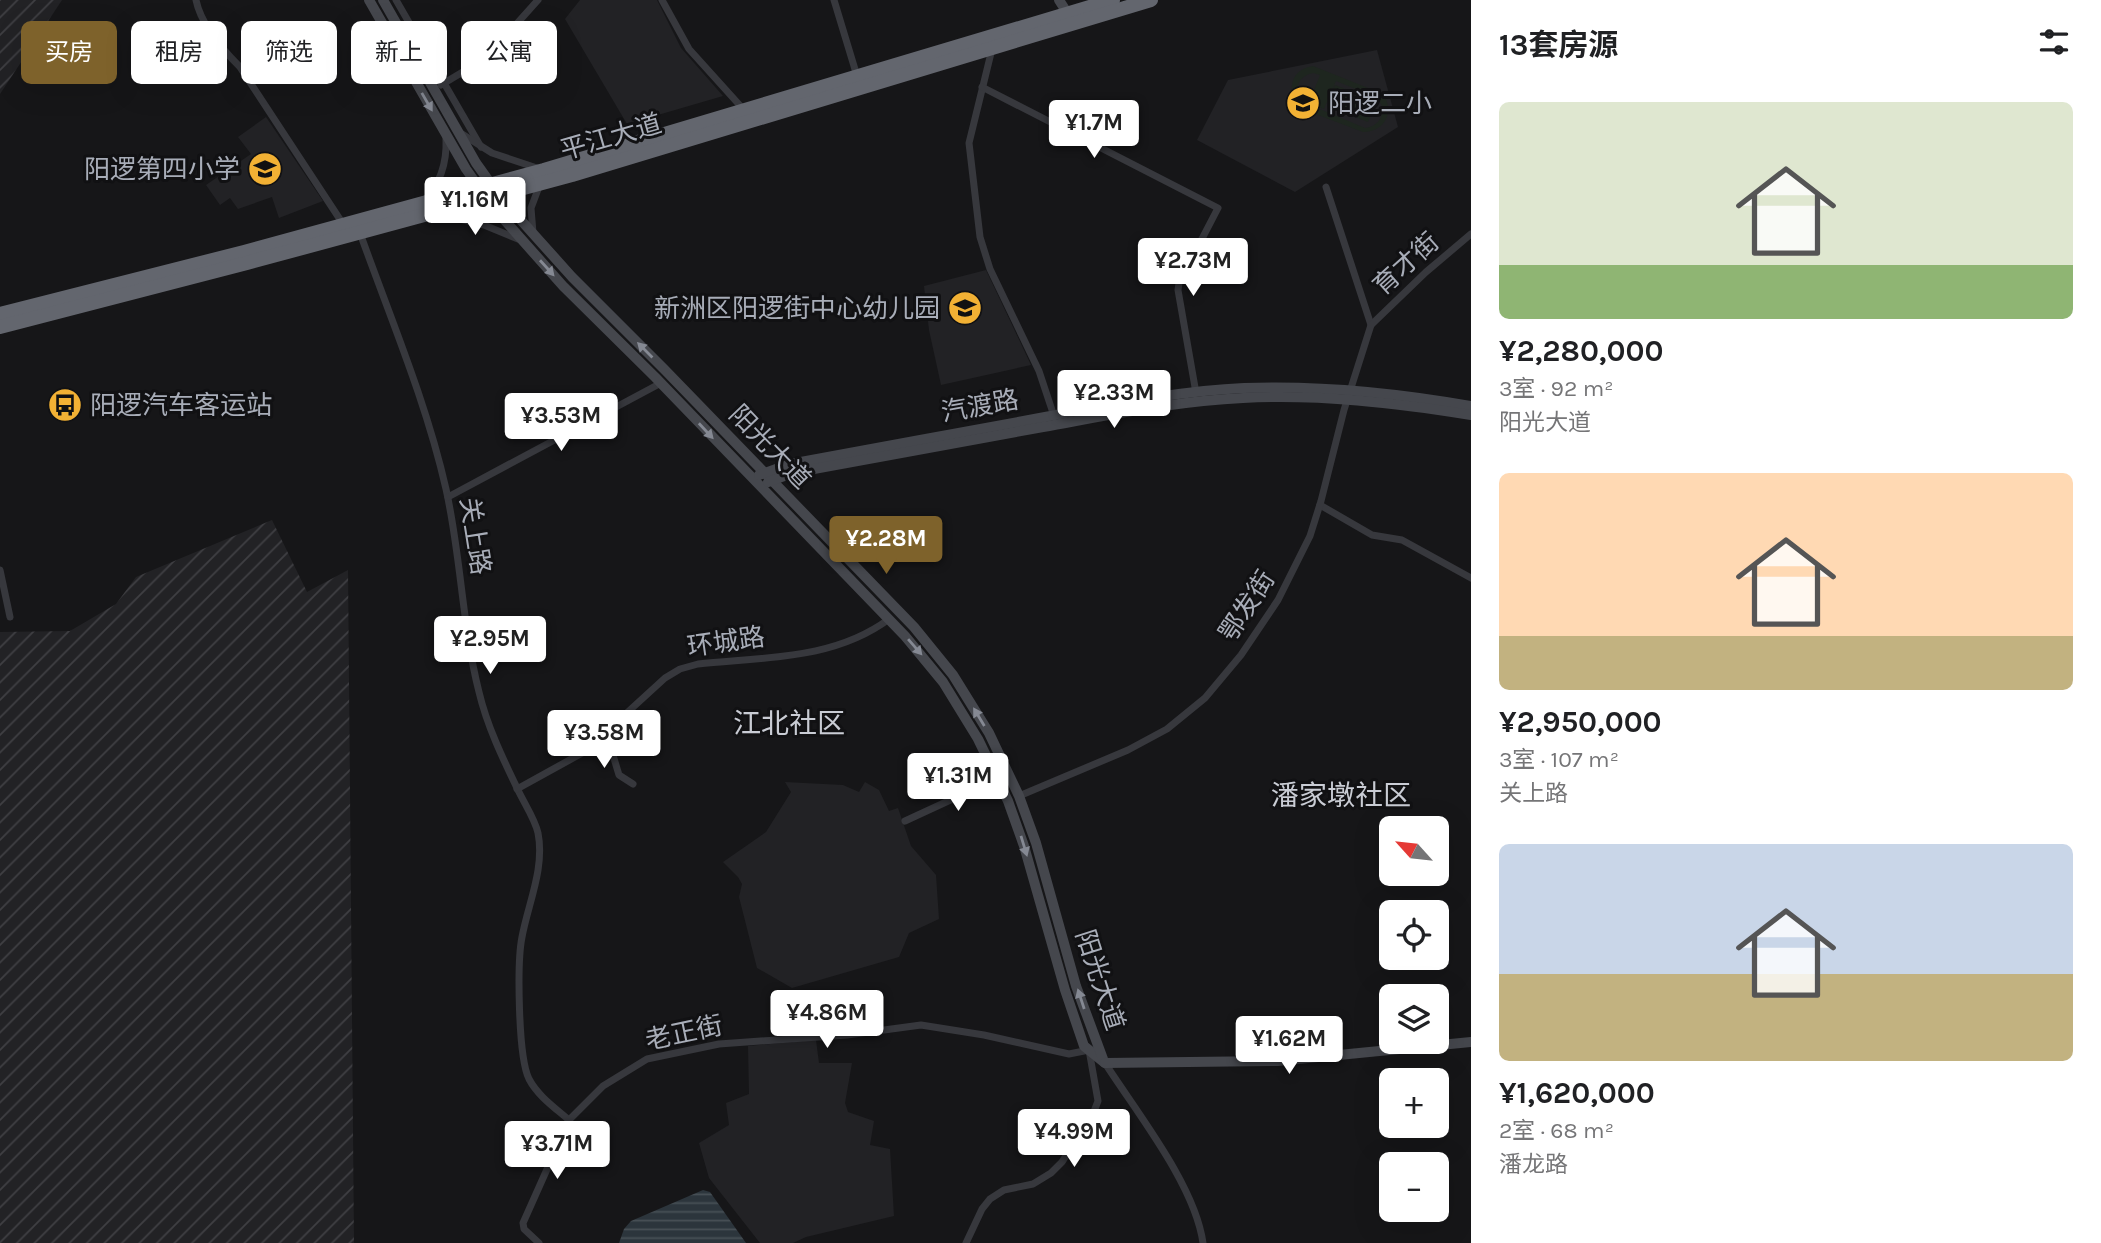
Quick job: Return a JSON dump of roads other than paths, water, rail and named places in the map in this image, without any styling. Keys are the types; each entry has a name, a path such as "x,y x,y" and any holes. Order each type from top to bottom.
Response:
{"highway":[{"name":"平江大道","path":"542,177 744,110 1113,0"},
{"name":"平江大道","path":"0,314 343,225 426,209 489,192 992,49 1151,0"},
{"name":"平江大道","path":"0,327 360,233 426,209"}],"street":[{"path":"197,0 203,19 240,67 343,225"},
{"name":"阳光大道","path":"369,0 444,131 524,242 889,619 943,682 998,778 1024,846 1084,1046 1105,1063"},
{"name":"阳光大道","path":"383,0 439,86 489,192 533,234 572,278 914,627 966,694 989,733 1019,796 1036,843 1076,986 1105,1063"},
{"path":"396,0 439,86 481,147"},
{"path":"439,86 486,58 538,0"},
{"path":"662,0 689,49 744,110"},
{"path":"834,0 856,76"},
{"path":"1059,0 1068,14"},
{"path":"992,49 969,143 983,248 990,269 1036,362 1054,416"},
{"path":"982,87 1218,208 1179,283 1178,290 1196,393"},
{"path":"444,131 446,146 443,170 426,209 484,225 524,242"},
{"path":"458,131 481,147 542,177 531,208 533,234"},
{"path":"1326,187 1371,325"},
{"name":"关上路","path":"360,233 415,387 448,497 468,638 479,693 498,748 538,832 536,876 521,944 522,1059 528,1077 538,1093 569,1120"},
{"name":"育才街","path":"1371,325 1426,272 1471,234"},
{"name":"鄂发街","path":"1019,796 1141,744 1179,720 1205,698 1241,655 1278,600 1303,553 1320,505 1348,396 1371,325"},
{"path":"448,497 661,383"},
{"name":"汽渡路","path":"767,477 790,464 1196,393 1267,388 1348,396 1471,415"},
{"name":"汽渡路","path":"755,481 1142,410 1243,398 1418,397 1471,406"},
{"path":"1320,505 1372,535 1402,540 1471,578"},
{"path":"0,570 10,617"},
{"name":"环城路","path":"517,789 574,759 665,678 680,669 698,664 829,649 864,636 889,619"},
{"path":"606,732 620,775 633,784"},
{"path":"905,821 998,778"},
{"name":"老正街","path":"540,1243 524,1229 523,1223 569,1120 603,1086 636,1065 660,1056 719,1044 847,1035 920,1025 971,1032 1069,1054 1089,1050"},
{"path":"1105,1063 1278,1061 1471,1042"},
{"path":"966,1243 982,1209 990,1199 1004,1191 1033,1184 1051,1173 1062,1162 1087,1124 1098,1101 1089,1050"},
{"path":"1105,1063 1189,1195 1199,1220 1203,1243"}],"place":[{"name":"阳逻二小","path":"1303,103"},
{"name":"阳逻第四小学","path":"265,169"},
{"name":"新洲区阳逻街中心幼儿园","path":"965,308"},
{"name":"阳逻汽车客运站","path":"65,405"}],"district":[{"name":"江北社区","path":"789,723"},
{"name":"潘家墩社区","path":"1341,795"}]}
